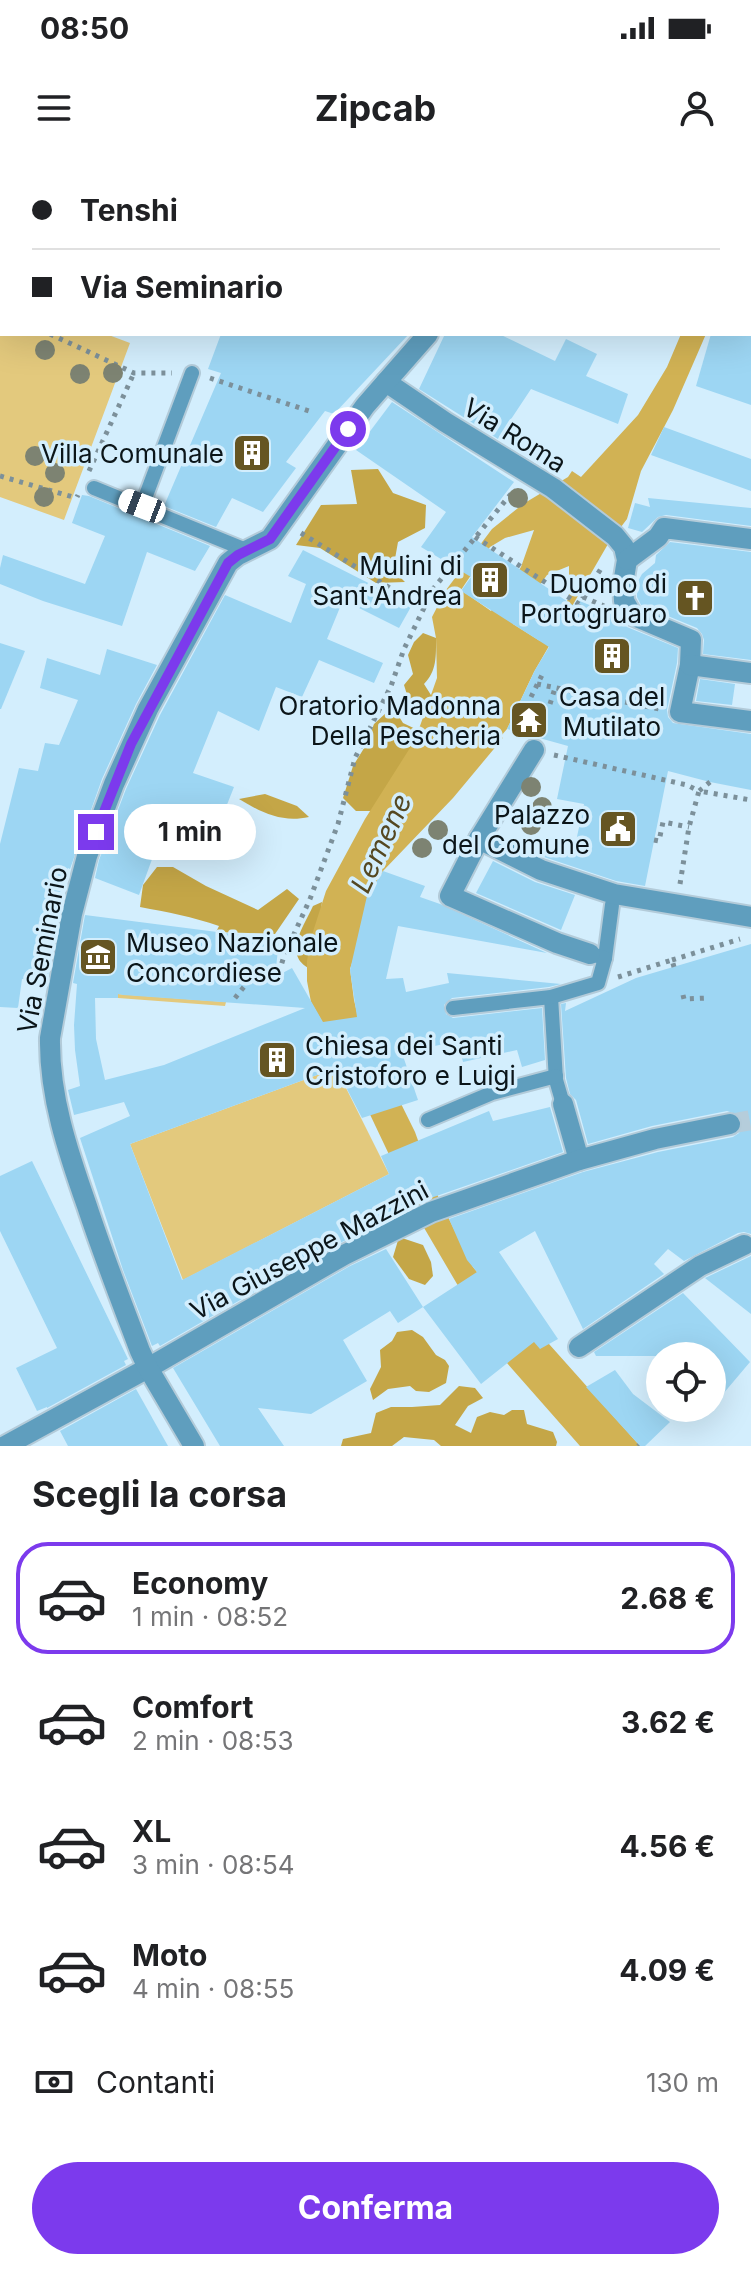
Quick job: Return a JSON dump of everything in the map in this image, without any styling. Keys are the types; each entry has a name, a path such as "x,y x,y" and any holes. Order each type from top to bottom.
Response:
{"street":[{"name":"Via Seminario","path":"194,1446 148,1368 100,1245 60,1120 50,1052 52,1024 75,899 87,856 114,784 148,709 228,563 270,539 365,406 426,336"},
{"name":"Via Roma","path":"386,382 553,488 621,546"},
{"path":"751,539 664,528 658,537 621,546 624,601 632,615 691,640 690,665 680,712 751,721"},
{"path":"690,665 751,673"},
{"path":"534,750 479,839 450,896 557,943 597,956"},
{"path":"479,839 541,870 613,900 677,905 751,917"},
{"path":"563,1104 579,1160"},
{"name":"Via Giuseppe Mazzini","path":"5,1446 344,1255 419,1217 579,1160 655,1139 730,1124"},
{"path":"579,1347 700,1266 744,1245"}],"lane":[{"path":"142,506 192,373"},
{"path":"94,488 246,550"},
{"path":"453,1008 551,997 598,983 597,956 613,900"},
{"path":"551,997 556,1076 563,1104"},
{"path":"428,1120 492,1093 556,1076"}],"path":[{"path":"54,336 134,373 192,373 225,381 309,411"},
{"path":"0,476 77,497 134,373"},
{"path":"419,606 529,473"},
{"path":"235,998 247,983 281,966 338,824 355,758 391,686 404,649 424,608 282,521"},
{"path":"475,537 579,604 621,546"},
{"path":"583,597 605,606"},
{"path":"531,697 542,675"},
{"path":"537,684 680,712"},
{"path":"550,704 555,688"},
{"path":"534,750 687,785 699,791 751,800"},
{"path":"677,905 689,827 699,791 710,782"},
{"path":"654,840 659,841 663,822 689,827"},
{"path":"627,974 673,964 751,936"},
{"path":"683,995 684,999 708,998"}],"shaded area":[{"path":"0,336 111,336 130,343 64,520 0,497"},
{"path":"378,469 393,493 426,505 425,528 398,542 393,570 405,582 376,583 320,548 296,545 321,505 357,504 351,470"},
{"path":"423,633 436,638 434,668 424,684 436,703 429,714 417,713 404,685 413,674 408,655"},
{"path":"387,712 398,715 403,723 424,733 380,811 356,811 343,798 353,766 374,724"},
{"path":"265,794 297,806 309,817 290,819 272,816 239,799"},
{"path":"157,867 173,867 258,910 287,889 299,899 275,934 216,932 219,926 140,907 143,885"},
{"path":"322,902 313,970 298,958 297,941 313,906"},
{"path":"118,994 226,1002 225,1006 118,998"},
{"path":"336,1068 389,1174 183,1280 130,1144"},
{"path":"399,1237 423,1245 433,1276 425,1285 409,1279 393,1257"},
{"path":"412,1330 423,1337 449,1366 446,1383 429,1392 416,1391 410,1386 388,1389 373,1400 370,1389 381,1367 380,1350 392,1341 397,1332"},
{"path":"459,1386 475,1388 483,1398 468,1406 455,1425 471,1433 477,1417 490,1412 504,1415 512,1410 524,1410 527,1424 553,1432 556,1446 441,1446 434,1440 404,1437 392,1446 341,1446 343,1439 371,1433 376,1413 391,1407 440,1405"}],"water":[{"name":"Lemene","path":"680,336 705,336 673,410 641,471 627,519 608,544 534,672 501,736 503,738 453,798 383,871 350,969 358,1017 415,1132 439,1199 473,1267 512,1316 549,1344 640,1446 580,1446 507,1363 423,1226 346,1064 311,1002 307,961 326,891 365,819 415,740 437,678 432,617 446,590 492,529 523,504 568,477 572,471 581,477 638,415 667,367","holes":["534,530 521,567 491,611 461,590 490,547 505,538","569,566 569,598 540,641 513,624 547,575"]}],"building":[{"path":"220,336 407,336 334,414 325,411 286,462 296,468 263,512 232,498 216,527 164,506 221,373 208,369"},
{"path":"444,336 503,336 555,361 566,339 597,354 586,376 628,394 618,424 531,389 498,439 419,389"},
{"path":"710,336 751,336 751,405 696,386"},
{"path":"392,402 514,482 472,537 574,606 577,600 617,616 627,627 678,648 667,710 673,723 751,734 751,790 668,771 645,886 616,881 544,857 547,840 575,846 584,804 557,799 568,746 507,729 549,647 461,591 471,577 421,547 446,512 356,450"},
{"path":"664,427 751,459 751,491 651,455"},
{"path":"82,495 210,546 195,571 147,552 122,626 0,584 3,555 85,584 105,536 72,523"},
{"path":"648,498 751,508 751,526 666,515 658,517 642,532 628,528 635,503 650,507"},
{"name":"Duomo di Portogruaro","path":"670,542 751,552 751,660 703,654 704,640 697,628 641,605 637,597 637,583 655,563 656,555"},
{"path":"303,550 412,605 399,628 343,600 327,639 383,663 374,683 319,660 302,697 276,687 259,731 218,711 193,773 234,787 207,855 159,840 139,895 95,878 126,789 160,715 225,595 291,623 306,584 288,576"},
{"path":"0,643 25,651 1,709 0,709"},
{"path":"107,649 157,665 102,779 68,868 54,911 59,912 47,981 22,979 18,1008 0,1007 0,844 19,768 38,771 45,743 59,745 78,700 40,688 47,658 100,675"},
{"path":"700,679 735,684 732,705 696,701"},
{"path":"493,861 535,882 575,895 561,930 476,893"},
{"path":"383,871 425,886 420,897 547,953 398,926 386,979 403,978 406,992 449,983 447,973 561,984 452,998 444,1005 446,1014 453,1018 542,1008 545,1060 522,1067 517,1050 463,1062 458,1041 402,1053 418,1100 362,1118 336,1068 130,1144 182,1280 389,1174 381,1156 489,1111 493,1121 550,1107 563,1152 425,1200 338,1244 160,1346 158,1343 152,1346 123,1270 80,1138 130,1116 124,1102 74,1115 68,1090 80,1086 74,1025 77,984 73,983 85,915 279,940 275,977 292,968 323,1022 357,1017 350,970 367,896","holes":["118,994 305,1008 164,1065 105,1080 96,1039 95,998 118,998"]},
{"path":"751,944 751,1234 738,1233 684,1261 668,1249 654,1264 664,1274 583,1329 535,1231 499,1252 558,1339 540,1349 534,1342 481,1384 423,1307 477,1272 467,1260 449,1219 583,1172 658,1152 733,1137 742,1127 739,1115 727,1111 652,1126 588,1144 576,1100 570,1094 566,1078 561,1004 566,1003 565,1011 636,978"},
{"path":"32,1161 128,1359 124,1361 126,1365 37,1411 16,1368 57,1348 0,1231 0,1176"},
{"path":"386,1249 423,1307 398,1323 390,1311 343,1340 367,1381 311,1414 258,1408 284,1446 220,1446 173,1368 350,1266"},
{"path":"751,1256 751,1314 705,1278"},
{"path":"683,1293 750,1362 726,1390 726,1342 646,1342 646,1356 596,1356 594,1352"},
{"path":"615,1370 633,1394 646,1404 646,1422 670,1422 645,1446 640,1446 586,1387"},
{"path":"136,1389 168,1446 68,1446 60,1431"}],"tunnel":[{"path":"730,1124 751,1120"}],"place":[{"name":"Villa Comunale","path":"252,453"},
{"name":"Mulini di Sant'Andrea","path":"490,580"},
{"name":"Duomo di Portogruaro","path":"695,598"},
{"name":"Casa del Mutilato","path":"612,656"},
{"name":"Oratorio Madonna Della Pescheria","path":"529,720"},
{"name":"Palazzo del Comune","path":"618,829"},
{"name":"Museo Nazionale Concordiese","path":"98,957"},
{"name":"Chiesa dei Santi Cristoforo e Luigi","path":"277,1060"}],"route":[{"path":"96,832 148,709 228,563 270,539 348,429"}]}
